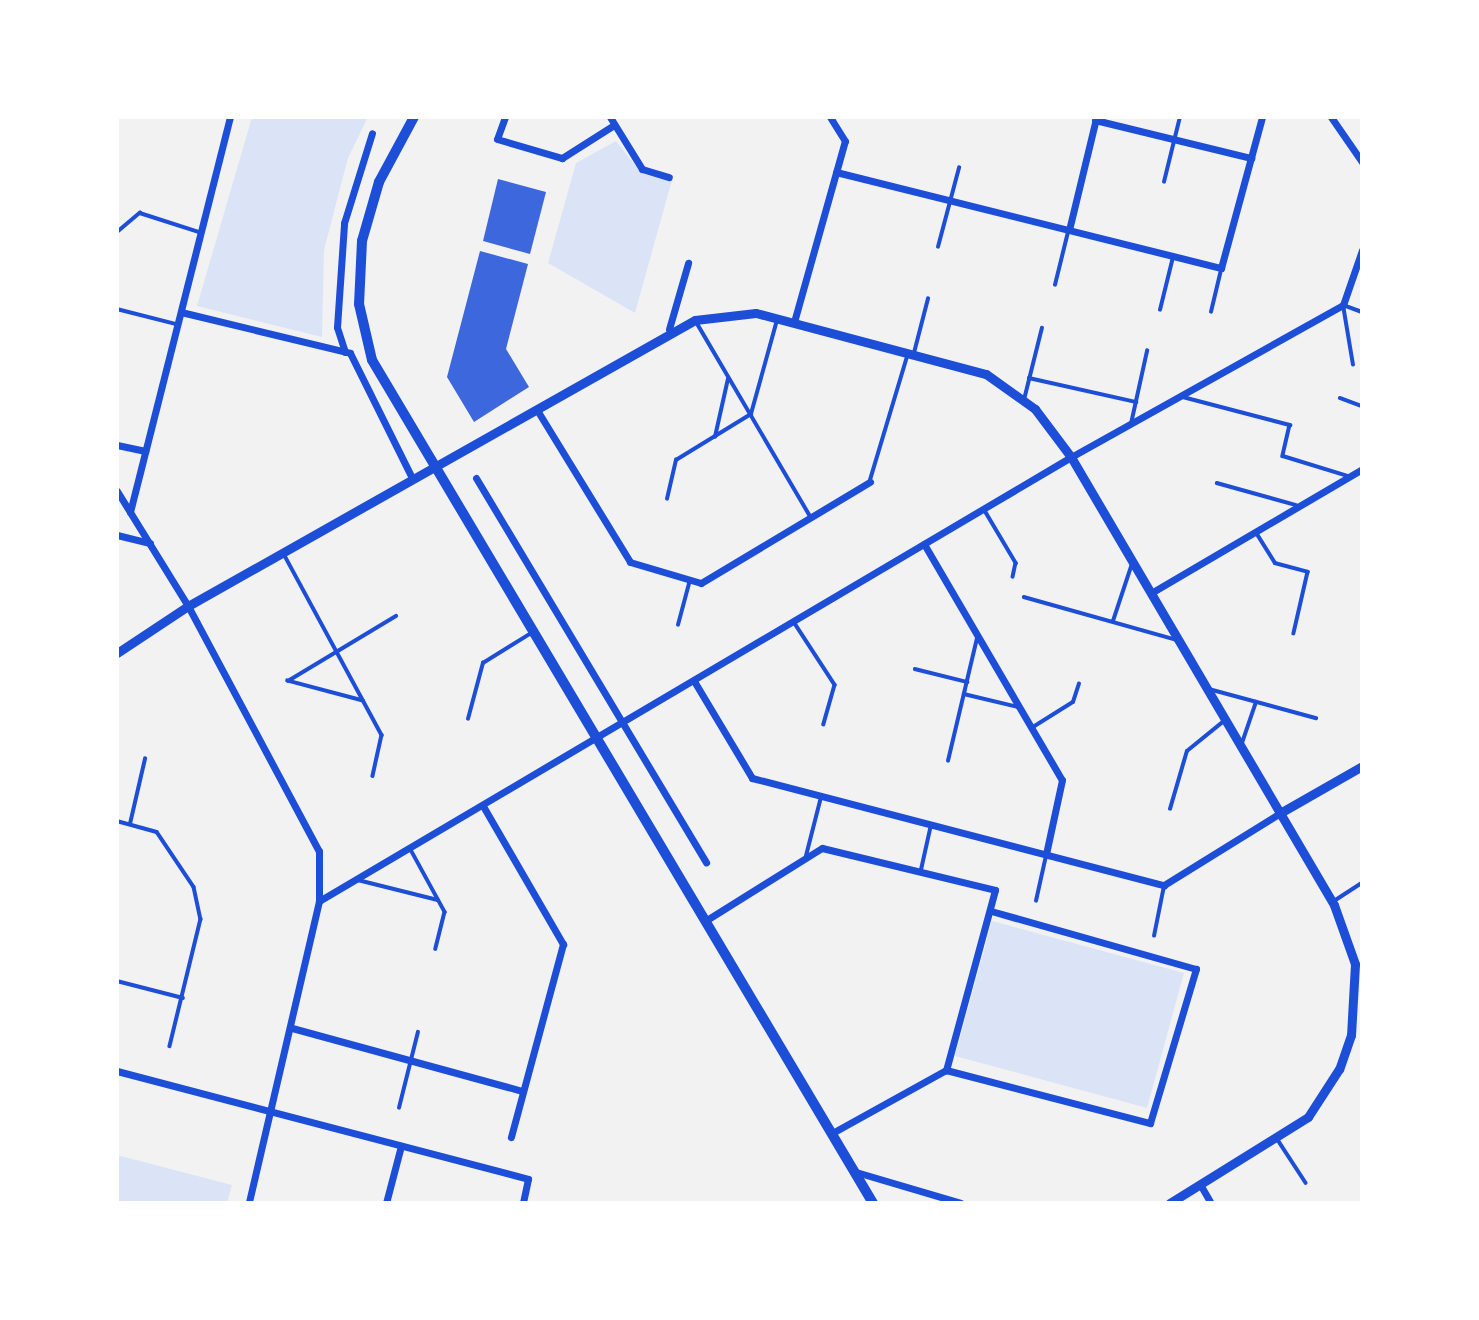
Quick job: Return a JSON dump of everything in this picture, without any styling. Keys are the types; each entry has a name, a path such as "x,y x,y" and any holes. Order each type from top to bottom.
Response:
{"main road":[{"path":"414,117 370,210 359,304 386,391 437,463 705,921 834,1132 873,1203"}],"street":[{"path":"130,512 230,117"},
{"path":"505,117 497,139 562,158 612,121 642,169 669,177"},
{"path":"794,322 845,141 830,117"},
{"path":"836,172 1222,268 1262,117"},
{"path":"1331,117 1362,162"},
{"path":"1069,230 1096,119 1251,158"},
{"path":"372,133 344,223 337,327 345,352 412,478"},
{"path":"319,901 483,806 597,734 694,681 1072,457 1343,304 1362,250"},
{"path":"669,329 688,263"},
{"path":"181,312 345,352"},
{"path":"117,653 188,606 437,463 537,410 669,329 695,320 732,314 777,318 986,374 1024,400 1072,457 1332,902 1355,964 1351,1035 1326,1093 1278,1140 1170,1203"},
{"path":"537,410 630,562 701,583 870,482"},
{"path":"117,446 145,451"},
{"path":"1151,593 1362,469"},
{"path":"476,478 706,862"},
{"path":"117,492 188,606 305,815 319,851 319,901 275,1113 249,1203"},
{"path":"117,535 150,544"},
{"path":"924,544 1062,780 1046,854"},
{"path":"694,681 752,778 1164,885 1362,766"},
{"path":"483,806 563,944 510,1137"},
{"path":"705,921 822,848 995,890 946,1070"},
{"path":"834,1132 946,1070 1150,1123 1196,969 991,911"},
{"path":"292,1028 523,1091"},
{"path":"117,1070 528,1179 523,1203"},
{"path":"386,1203 401,1146"},
{"path":"856,1172 961,1203"},
{"path":"1201,1186 1211,1203"}],"lane":[{"path":"1164,182 1180,117"},
{"path":"938,247 959,168"},
{"path":"117,232 140,213 201,232"},
{"path":"1055,285 1069,230"},
{"path":"1160,310 1173,256"},
{"path":"1211,312 1222,268"},
{"path":"870,482 928,299"},
{"path":"1343,304 1362,312"},
{"path":"1343,304 1353,365"},
{"path":"117,309 178,325"},
{"path":"667,499 676,460 751,414 777,318"},
{"path":"695,320 811,517"},
{"path":"1024,400 1042,328"},
{"path":"1130,424 1147,351"},
{"path":"715,436 729,377"},
{"path":"1029,379 1136,402"},
{"path":"1180,396 1290,425 1283,456 1350,476"},
{"path":"1340,398 1362,406"},
{"path":"1217,483 1299,506"},
{"path":"984,509 1016,563 1013,577"},
{"path":"1256,531 1275,563 1308,572 1294,633"},
{"path":"283,552 334,652 383,735 373,776"},
{"path":"1113,621 1133,562"},
{"path":"678,625 690,580"},
{"path":"1024,597 1179,640"},
{"path":"363,701 288,681 396,616"},
{"path":"794,622 835,685 824,724"},
{"path":"468,719 483,663 535,631"},
{"path":"948,761 978,636"},
{"path":"915,669 967,682"},
{"path":"1031,728 1073,702 1079,684"},
{"path":"1207,688 1316,718"},
{"path":"964,694 1018,707"},
{"path":"1241,746 1256,702"},
{"path":"1170,809 1187,751 1226,720"},
{"path":"130,824 145,759"},
{"path":"806,858 808,839 821,797"},
{"path":"117,821 157,832 194,887 201,919 170,1046"},
{"path":"921,870 931,825"},
{"path":"410,848 445,912 436,949"},
{"path":"1036,901 1046,854"},
{"path":"356,879 439,901"},
{"path":"1332,902 1362,883"},
{"path":"1154,936 1164,885"},
{"path":"117,981 183,998"},
{"path":"399,1108 418,1032"},
{"path":"1278,1140 1306,1183"}],"shaded area":[{"path":"252,117 368,117 348,158 324,250 322,337 197,306"},
{"path":"616,141 640,171 672,180 635,313 548,263 576,163"},
{"path":"992,921 1184,973 1147,1108 955,1056"},
{"path":"117,1155 232,1185 227,1203 117,1203"}],"building":[{"path":"498,179 546,192 530,254 483,241"},
{"path":"480,251 528,264 506,349 529,387 474,422 447,377"}]}
